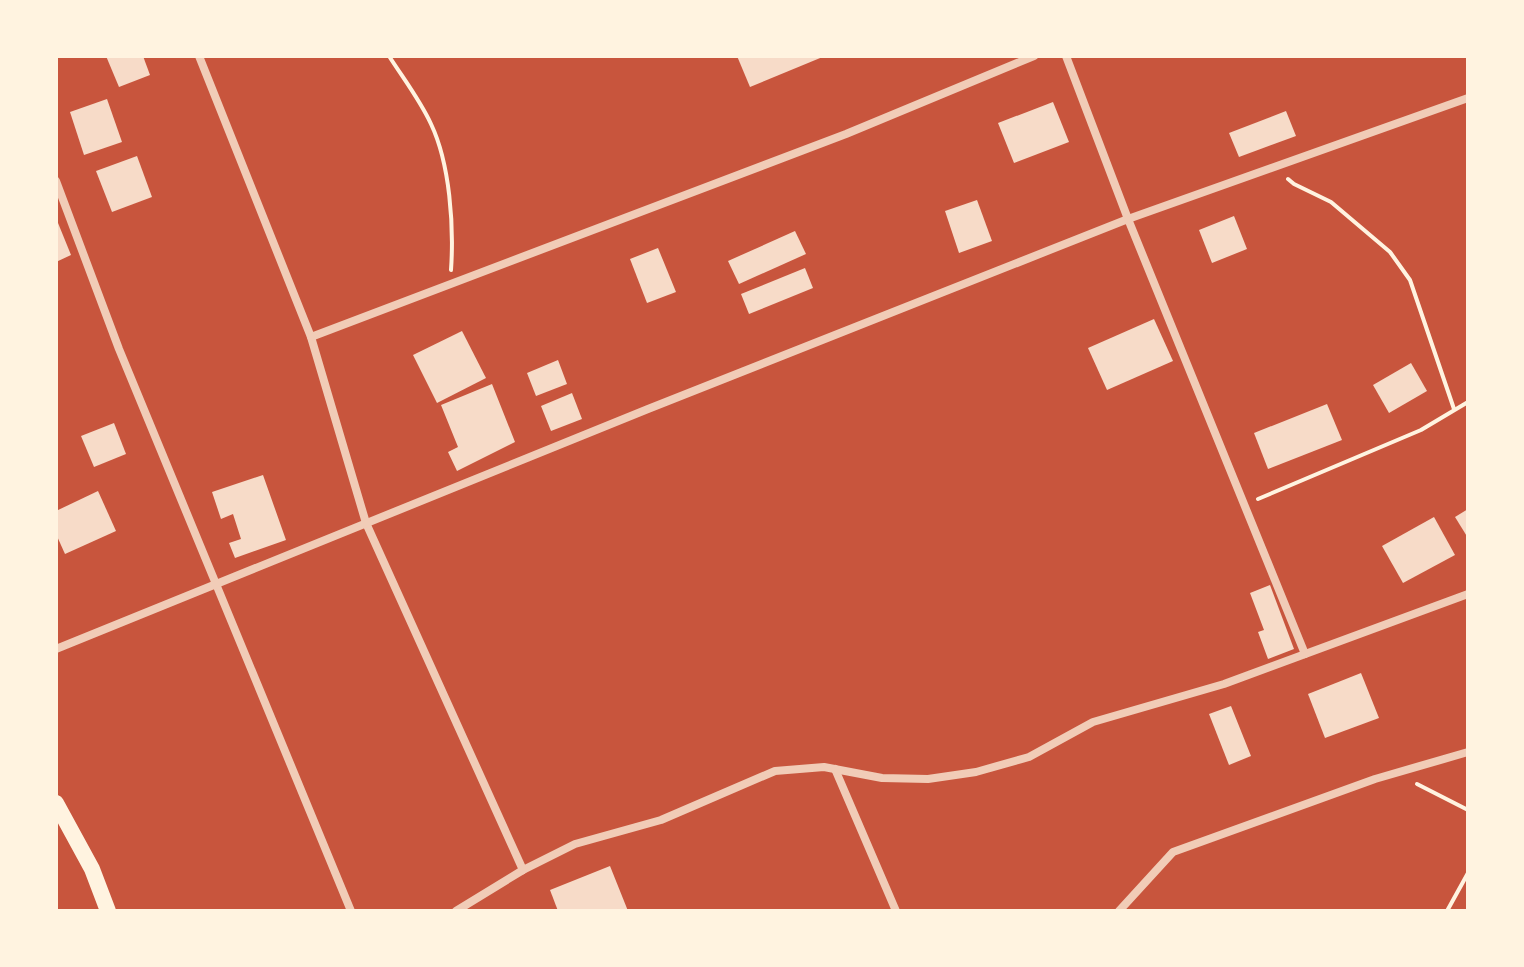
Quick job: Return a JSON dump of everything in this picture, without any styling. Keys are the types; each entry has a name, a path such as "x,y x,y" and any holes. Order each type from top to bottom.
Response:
{"main road":[{"path":"56,803 61,822 92,869 108,911"}],"street":[{"path":"199,56 311,337 366,523 523,870"},
{"path":"311,337 846,134 1034,56"},
{"path":"1066,56 1128,219 1305,654"},
{"path":"56,649 1128,219 1468,98"},
{"path":"56,181 119,349 351,911"},
{"path":"456,911 523,870 575,844 661,820 775,771 824,767 882,778 928,779 976,772 1029,757 1093,722 1224,684 1468,594"},
{"path":"1119,911 1173,852 1396,773 1468,752"},
{"path":"835,769 896,911"}],"path":[{"path":"389,56 433,127 448,180 453,246 451,284"},
{"path":"1273,167 1294,184 1331,202 1390,252 1410,280 1454,409"},
{"path":"1244,504 1421,430 1468,402"},
{"path":"1396,773 1468,810"},
{"path":"1447,911 1468,873"}],"building":[{"path":"106,56 143,56 150,75 119,87"},
{"path":"737,56 825,56 750,87"},
{"path":"107,99 122,142 84,155 70,112"},
{"path":"1053,102 1069,142 1014,163 998,123"},
{"path":"1286,111 1296,136 1239,157 1229,133"},
{"path":"137,156 152,197 112,212 96,171"},
{"path":"977,200 992,241 959,253 945,211"},
{"path":"1234,216 1247,249 1212,263 1199,230"},
{"path":"56,218 71,255 56,262"},
{"path":"795,231 806,254 739,284 728,261"},
{"path":"658,248 676,292 647,303 630,259"},
{"path":"805,268 813,288 749,314 741,294"},
{"path":"1154,319 1173,361 1107,390 1088,348"},
{"path":"462,331 486,378 437,403 413,355"},
{"path":"558,360 567,384 536,396 527,373"},
{"path":"1411,363 1427,391 1389,413 1373,385"},
{"path":"492,384 515,442 457,471 448,452 458,447 441,405"},
{"path":"572,393 582,419 551,431 541,406"},
{"path":"1327,404 1342,440 1268,469 1254,433"},
{"path":"114,423 126,454 94,467 81,436"},
{"path":"263,475 286,540 235,558 229,543 241,539 233,514 221,519 212,492"},
{"path":"98,491 116,531 65,554 56,534 56,511"},
{"path":"1468,509 1468,538 1455,517"},
{"path":"1434,517 1455,555 1403,583 1382,546"},
{"path":"1270,585 1294,649 1268,659 1258,632 1264,630 1250,593"},
{"path":"1361,673 1379,718 1325,738 1308,694"},
{"path":"1231,706 1251,756 1229,765 1209,714"},
{"path":"610,866 628,911 558,911 550,890"}]}
